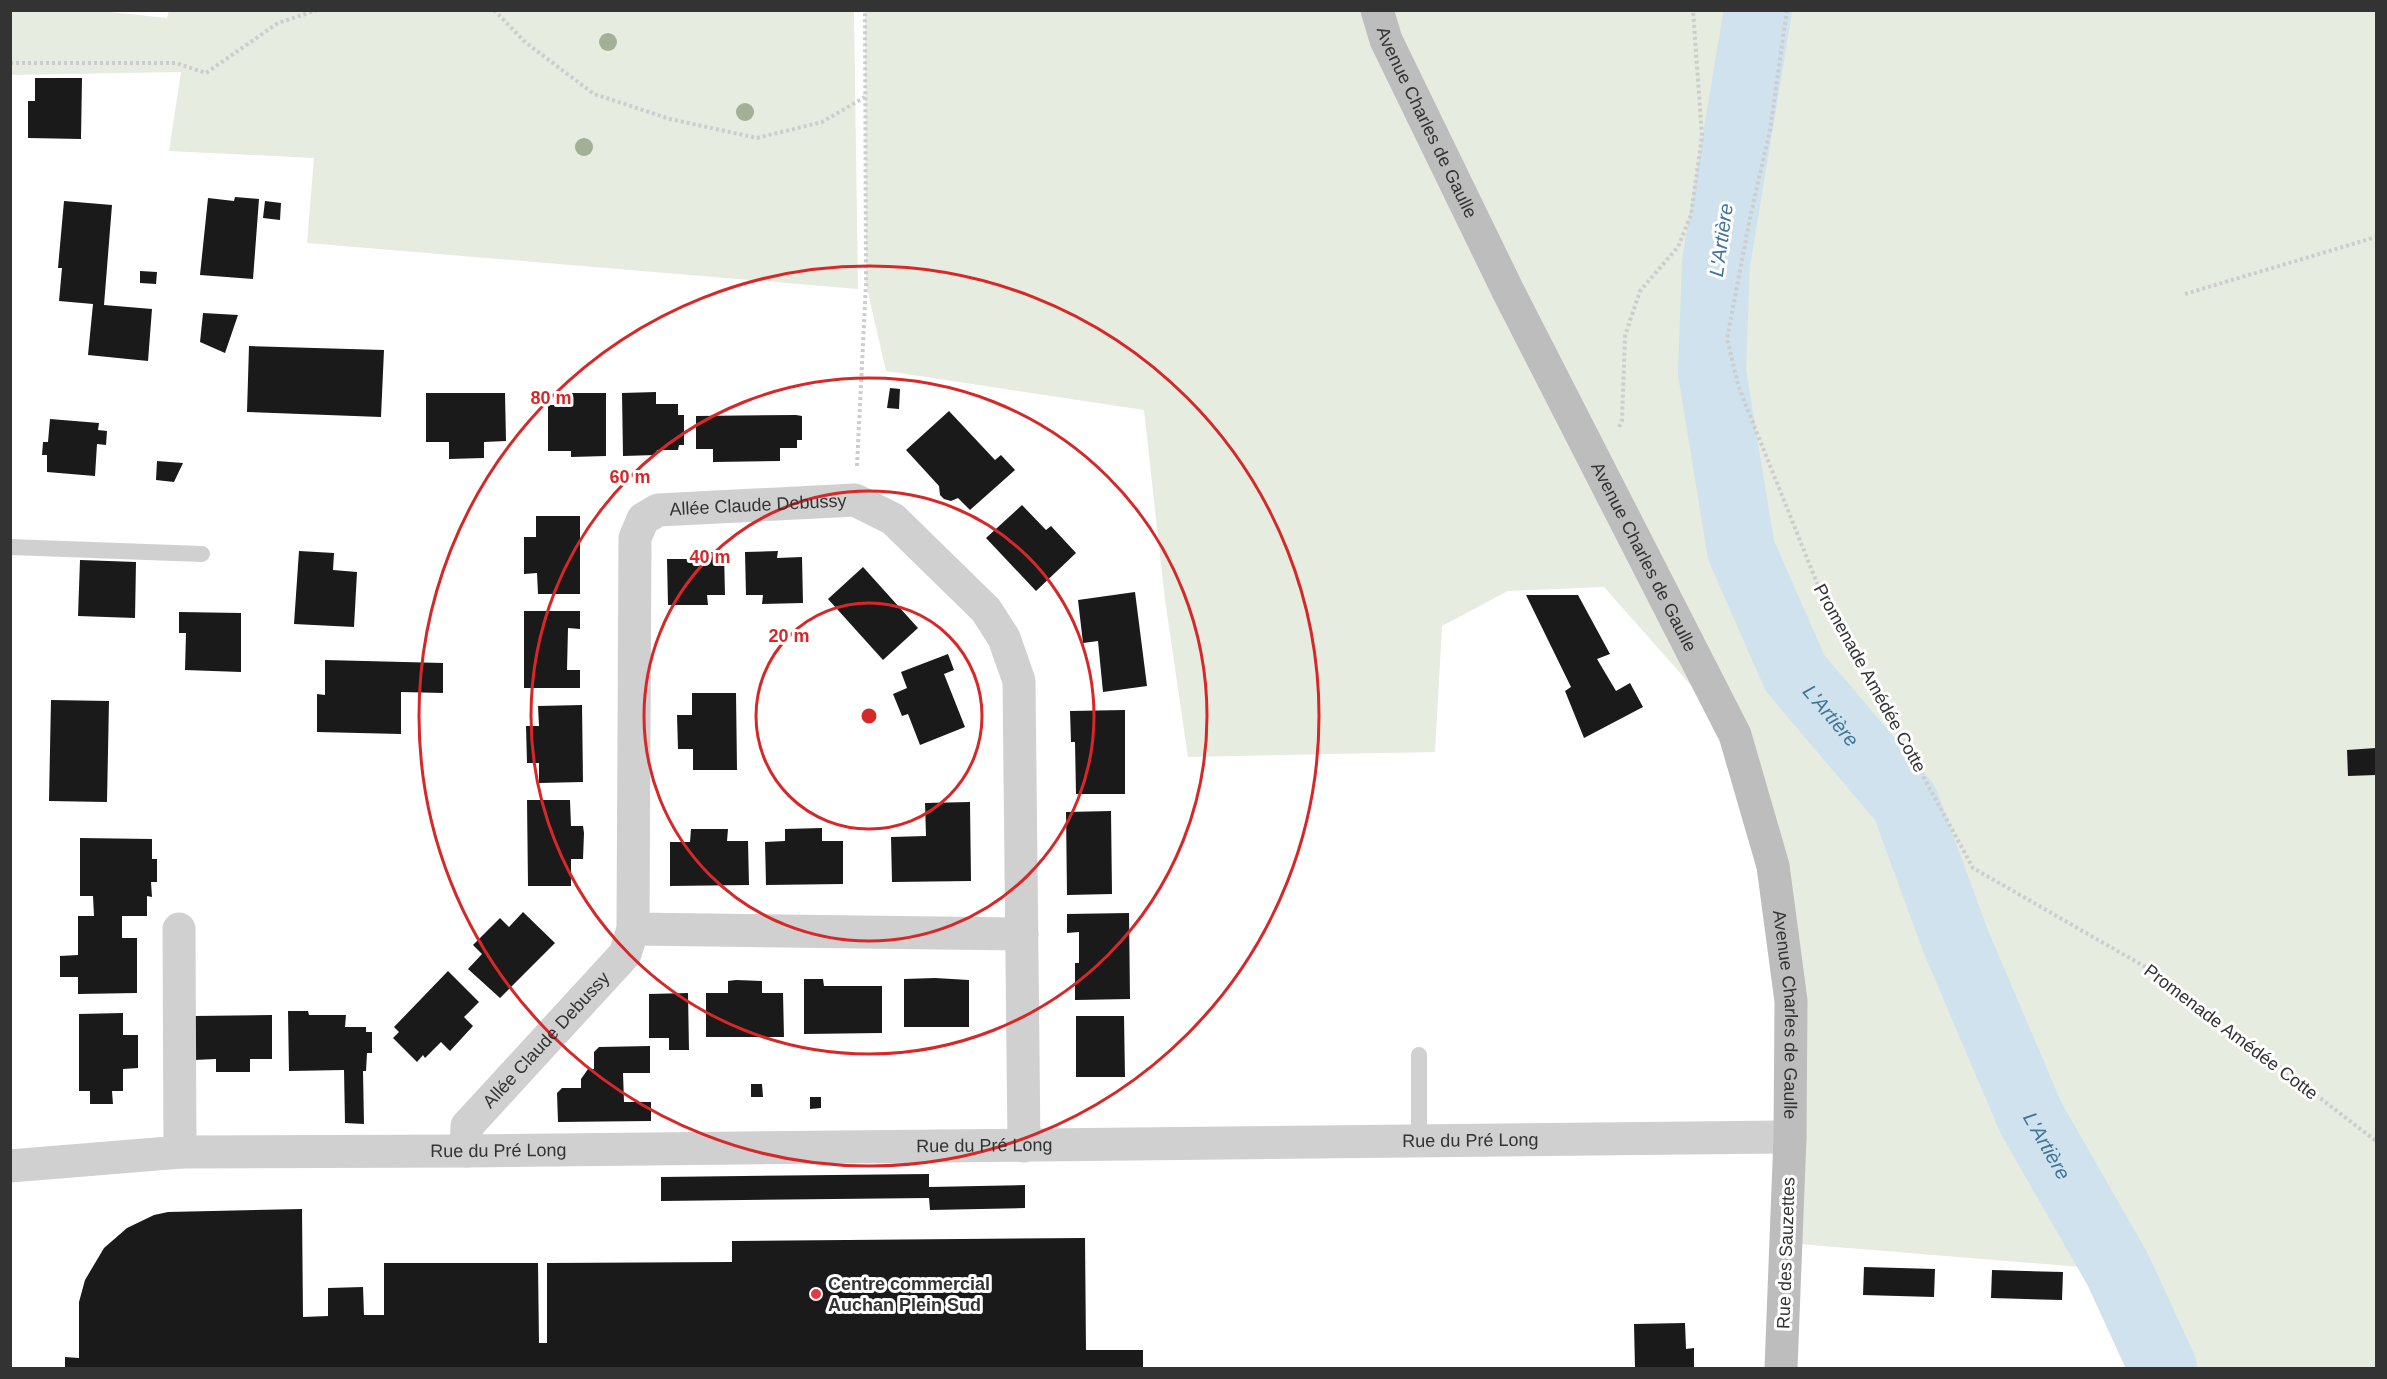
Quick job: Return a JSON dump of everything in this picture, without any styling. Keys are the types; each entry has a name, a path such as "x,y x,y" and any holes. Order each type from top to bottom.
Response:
{"street":[{"name":"Avenue Charles de Gaulle","path":"1377,10 1386,40 1508,291 1735,735 1773,866 1791,1001 1790,1137"},
{"name":"Allée Claude Debussy","path":"466,1151 467,1126 625,954 633,929 635,538 643,519 658,510 855,500 892,519 986,610 1004,638 1019,681 1024,1146"},
{"path":"179,929 180,1152"},
{"path":"633,929 1022,934"},
{"name":"Rue du Pré Long","path":"10,1166 180,1152 1024,1146 1790,1137"},
{"name":"Rue des Sauzettes","path":"1781,1368 1790,1137"}],"lane":[{"path":"10,547 202,554"},
{"path":"1419,1055 1419,1141"}],"path":[{"path":"10,63 176,63 206,73 278,23 317,10"},
{"path":"494,10 525,42 594,94 670,119 757,138 822,122 866,97"},
{"path":"855,500 866,284 865,10"},
{"path":"1601,473 1622,420 1625,336 1640,291 1678,247 1691,215 1702,136 1693,10"},
{"name":"Promenade Amédée Cotte","path":"1787,10 1770,130 1750,218 1727,339 1739,388 1823,598 1881,698 1973,868 2161,976 2376,1141"},
{"path":"2185,294 2376,237"}],"shaded area":[{"path":"91,10 167,18 169,10 854,11 858,289 307,243 314,158 169,151 181,72 11,75 11,11"},
{"path":"865,11 2376,11 2376,1368 2163,1368 2118,1270 1787,1243 1791,1001 1735,735 1604,587 1508,591 1442,626 1435,752 1188,757 1165,600 1144,410 886,371 866,284"}],"building":[{"path":"35,78 82,78 81,139 28,138 28,101 35,101"},
{"path":"235,197 259,199 253,279 200,275 208,198 234,201"},
{"path":"64,201 112,205 104,305 152,309 148,361 88,355 93,304 59,301 62,268 58,268"},
{"path":"265,201 281,203 280,220 263,218"},
{"path":"140,271 157,272 156,284 140,283"},
{"path":"203,313 238,315 225,353 200,342"},
{"path":"249,346 384,350 381,417 247,412"},
{"path":"890,388 900,389 899,409 887,408"},
{"path":"656,392 656,404 678,404 678,415 684,415 684,445 679,445 678,450 657,450 656,455 623,456 622,393"},
{"path":"426,393 505,393 506,441 484,442 484,458 449,459 449,442 426,442"},
{"path":"570,393 606,393 606,456 571,457 571,451 548,451 548,405 570,405"},
{"path":"949,411 995,460 1001,455 1015,470 970,510 958,498 951,501 944,499 940,495 939,486 906,450"},
{"path":"696,416 802,416 802,440 797,440 797,448 780,448 780,461 713,462 713,449 696,449"},
{"path":"50,419 99,423 98,430 107,431 106,445 97,444 95,476 47,472 47,455 42,455 43,442 48,442"},
{"path":"157,461 183,463 174,482 156,480"},
{"path":"1022,505 1046,530 1051,526 1076,553 1036,591 986,538"},
{"path":"536,516 580,516 580,594 538,594 537,573 524,574 524,537 536,537"},
{"path":"299,551 334,553 333,570 357,572 354,627 294,624"},
{"path":"778,551 777,558 802,557 803,603 762,604 763,595 746,595 745,552"},
{"path":"691,552 724,552 725,595 707,595 708,605 668,605 667,559 691,559"},
{"path":"80,560 136,562 135,618 78,616"},
{"path":"863,567 918,628 883,660 828,599"},
{"path":"1135,592 1147,686 1103,692 1098,641 1083,643 1078,600"},
{"path":"1526,595 1578,595 1610,654 1597,659 1616,691 1630,683 1643,707 1584,738 1565,691 1571,687"},
{"path":"524,611 580,611 580,629 568,628 567,670 580,670 580,688 524,688"},
{"path":"179,612 241,613 241,672 185,670 186,633 179,633"},
{"path":"948,654 954,670 944,674 965,727 920,745 908,714 902,716 893,694 907,688 901,672"},
{"path":"325,660 443,663 443,693 401,692 401,734 317,732 317,694 325,695"},
{"path":"692,693 736,693 737,770 693,770 693,749 678,749 677,715 692,715"},
{"path":"51,700 109,701 107,802 49,801"},
{"path":"582,705 583,782 539,783 539,763 527,763 526,726 539,726 538,706"},
{"path":"1125,710 1125,794 1076,794 1075,742 1071,742 1070,711"},
{"path":"2376,748 2376,775 2348,776 2347,750"},
{"path":"527,800 570,800 571,826 583,826 584,833 583,859 571,859 571,886 528,886"},
{"path":"970,802 971,881 892,882 891,837 926,836 925,803"},
{"path":"1111,811 1112,894 1067,895 1066,812"},
{"path":"822,828 822,841 843,841 843,884 766,885 765,842 785,841 785,829"},
{"path":"691,829 728,829 727,841 748,841 749,885 670,886 670,842 690,842"},
{"path":"80,838 152,839 152,859 157,859 157,882 151,882 152,897 147,896 147,916 122,916 122,938 137,938 137,993 78,994 78,977 60,977 60,956 78,955 78,916 94,916 93,896 80,896"},
{"path":"523,912 555,943 500,998 468,969 482,954 473,945 500,918 509,927"},
{"path":"1129,913 1130,999 1075,1000 1075,963 1079,963 1079,932 1067,933 1067,914"},
{"path":"448,971 479,1002 464,1017 473,1026 450,1051 441,1042 425,1058 423,1055 417,1062 393,1038 399,1032 394,1027"},
{"path":"804,979 823,979 824,986 882,986 882,1033 804,1034"},
{"path":"904,979 969,980 969,1027 904,1027"},
{"path":"728,981 762,981 762,993 783,993 784,1037 706,1037 706,993 728,993"},
{"path":"688,993 689,1050 669,1050 669,1038 649,1038 649,994"},
{"path":"288,1011 308,1011 309,1015 346,1015 345,1027 366,1027 366,1032 372,1032 372,1053 367,1053 366,1071 363,1071 364,1124 345,1123 344,1070 289,1071"},
{"path":"123,1013 123,1035 138,1035 138,1068 123,1069 123,1091 112,1091 113,1104 90,1104 90,1091 79,1091 79,1014"},
{"path":"272,1015 272,1059 250,1059 250,1072 216,1072 216,1059 194,1060 194,1016"},
{"path":"1076,1016 1124,1016 1125,1077 1076,1077"},
{"path":"650,1046 650,1073 623,1073 624,1102 651,1102 651,1121 558,1122 557,1093 562,1088 581,1088 581,1079 588,1069 594,1069 594,1052 599,1047"},
{"path":"751,1084 762,1084 763,1097 751,1097"},
{"path":"810,1097 821,1097 821,1108 810,1109"},
{"path":"929,1174 929,1187 1025,1185 1025,1208 930,1210 929,1198 661,1201 661,1177"},
{"name":"Centre commercial Auchan Plein Sud","path":"302,1209 303,1317 328,1316 328,1288 363,1287 364,1315 384,1315 384,1263 538,1263 539,1343 547,1343 547,1263 732,1262 732,1241 1085,1238 1086,1350 1143,1350 1143,1368 65,1368 65,1357 79,1358 79,1302 85,1280 104,1248 127,1228 154,1215 168,1212"},
{"path":"1864,1267 1935,1269 1934,1297 1863,1295"},
{"path":"1992,1270 2063,1272 2062,1300 1991,1298"},
{"path":"1685,1323 1686,1349 1694,1348 1694,1368 1635,1368 1634,1324"}],"waterway":[{"name":"L'Artière","path":"1758,10 1716,263 1712,372 1741,550 1795,673 1905,803 1956,942 2031,1118 2118,1270 2163,1368"}],"place":[{"name":"Centre commercial Auchan Plein Sud","path":"816,1294"}]}
